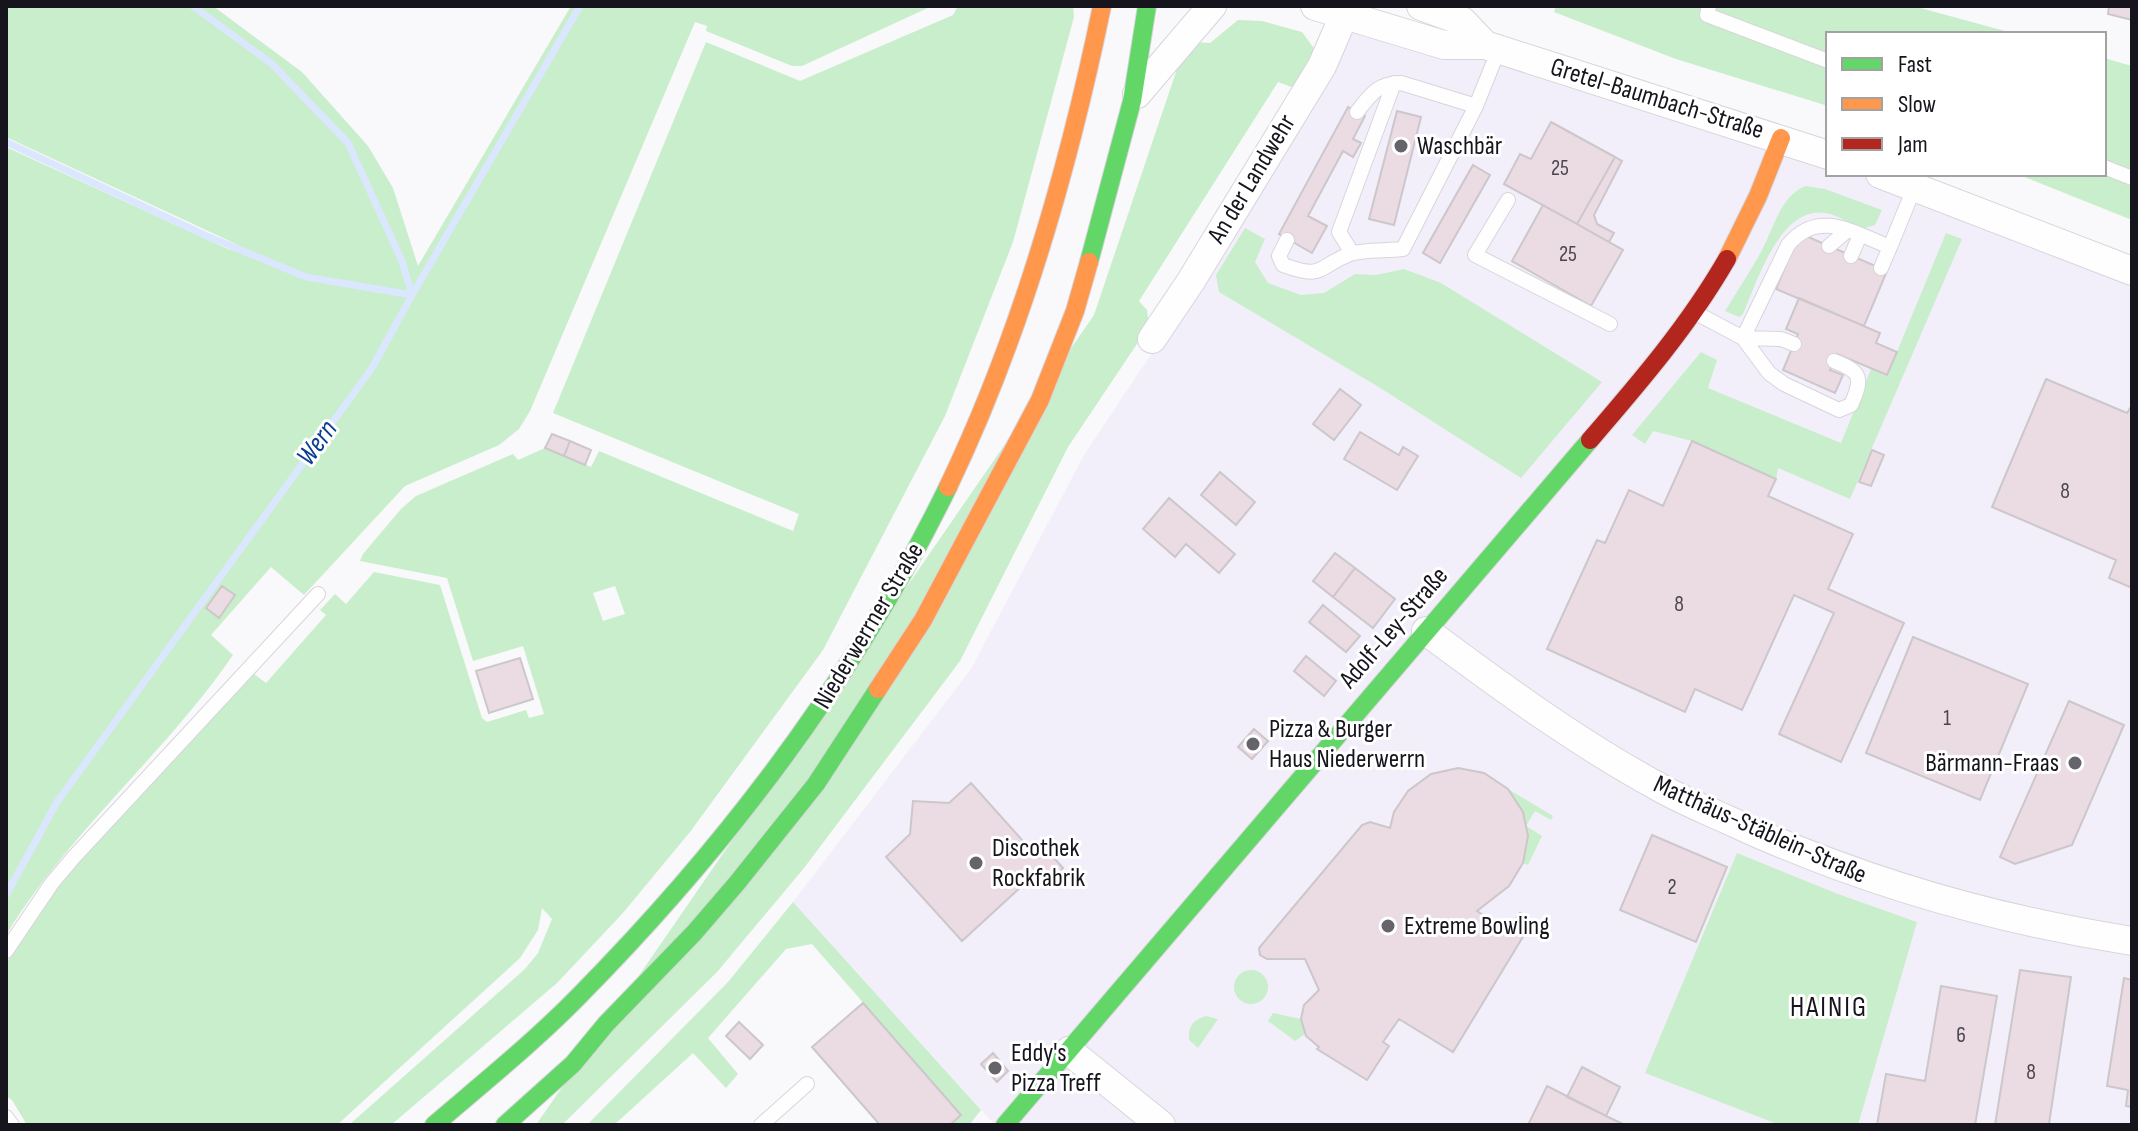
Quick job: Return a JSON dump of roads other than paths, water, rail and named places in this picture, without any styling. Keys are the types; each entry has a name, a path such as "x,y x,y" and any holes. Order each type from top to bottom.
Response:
{"main road":[{"name":"Niederwerrner Straße","path":"434,1125 577,998 662,908 744,811 814,716 879,614 929,525 971,434 1029,286 1078,114 1102,6"},
{"name":"Niederwerrner Straße","path":"505,1125 573,1064 606,1024 694,933 737,883 816,784 901,656 952,568 1040,400 1075,311 1132,101 1147,6"},
{"name":"Adolf-Ley-Straße","path":"1005,1125 1583,450 1695,312 1750,219 1781,138"}],"street":[{"path":"1132,101 1212,6"},
{"name":"Gretel-Baumbach-Straße","path":"1315,6 1346,10 1444,45 1492,47 1826,154"},
{"name":"Gretel-Baumbach-Straße","path":"1421,6 1462,21 1492,47"},
{"name":"An der Landwehr","path":"1152,339 1191,281 1322,66 1346,10"},
{"path":"1886,176 2132,271"},
{"name":"Matthäus-Stäblein-Straße","path":"1426,631 1520,701 1658,787 1789,848 1878,882 1968,909 2060,930 2132,941"},
{"path":"1069,1051 1161,1125"}],"lane":[{"path":"1709,6 1707,15 1826,60"},
{"path":"1287,240 1279,256 1283,265 1302,272 1322,271 1352,253 1403,249 1476,106 1492,47"},
{"path":"1357,112 1375,89 1394,83 1476,106"},
{"path":"1352,253 1339,232 1394,83"},
{"path":"2106,168 2132,178"},
{"path":"1881,268 1915,186"},
{"path":"1508,200 1475,255 1610,324"},
{"path":"1743,338 1776,280 1788,245 1799,232 1810,226 1823,225 1890,247"},
{"path":"1829,246 1854,233"},
{"path":"1851,256 1854,233"},
{"path":"1695,312 1743,338 1776,378 1839,410 1851,405 1859,387 1859,377 1851,368 1834,361"},
{"path":"1743,338 1781,339 1794,344"},
{"path":"6,951 66,866 318,594"},
{"path":"761,1125 807,1084"},
{"path":"6,1117 12,1125"}],"waterway":[{"name":"Wern","path":"6,895 57,802 372,368 412,295 402,261 348,143 272,64 193,6"},
{"path":"6,142 207,236 306,277 412,295 580,6"}],"place":[{"name":"Waschbär","path":"1401,146"},
{"name":"Pizza & Burger Haus Niederwerrn","path":"1253,744"},
{"name":"Bärmann-Fraas","path":"2075,763"},
{"name":"Discothek Rockfabrik","path":"976,863"},
{"name":"Extreme Bowling","path":"1388,926"},
{"name":"Eddy's Pizza Treff","path":"995,1068"}],"district":[{"name":"HAINIG","path":"1829,1007"}]}
